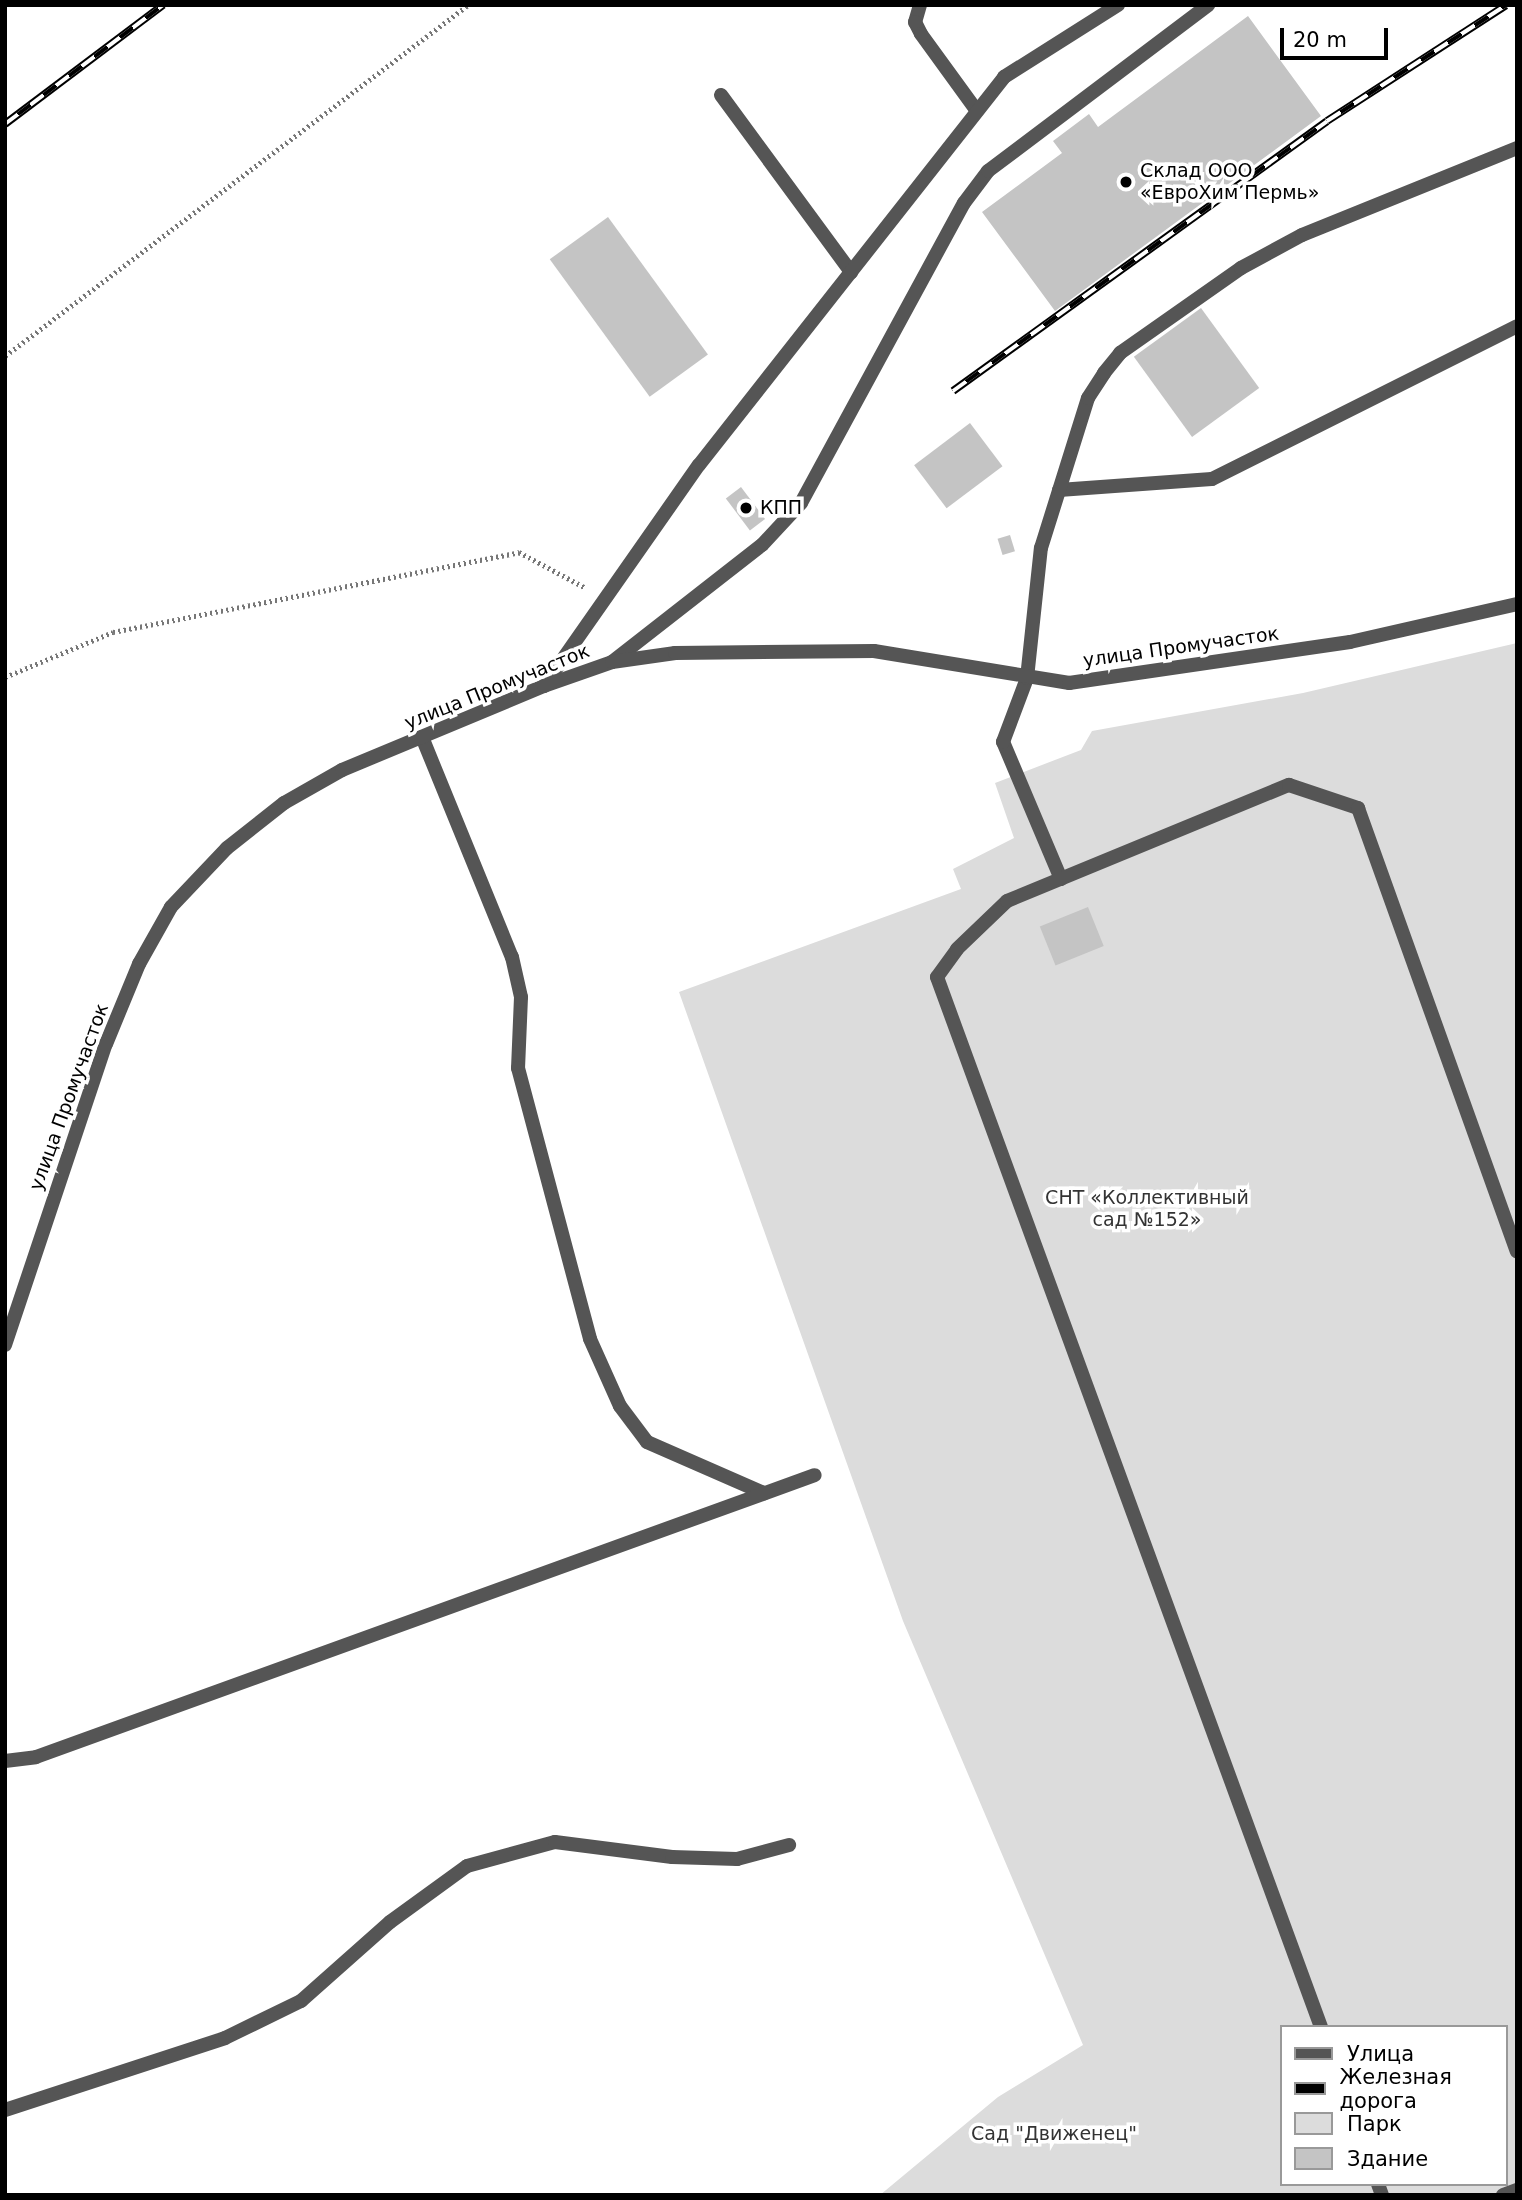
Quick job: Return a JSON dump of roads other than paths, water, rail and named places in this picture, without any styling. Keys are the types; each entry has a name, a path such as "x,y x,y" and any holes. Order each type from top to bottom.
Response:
{"street":[{"path":"920,5 915,22 921,34 977,111"},
{"path":"544,686 699,465 1004,77 1118,5"},
{"path":"612,662 762,545 801,503 964,203 988,171 1208,5"},
{"path":"722,95 850,272"},
{"path":"1061,879 1003,742 1027,678 1041,548 1088,398 1121,353 1241,268 1302,235 1517,148"},
{"path":"1059,490 1212,479 1517,327"},
{"name":"улица Промучасток","path":"5,1345 106,1044 139,964 171,907 227,848 284,803 342,770 544,686 612,662 728,650 874,651 1027,678 1107,680 1350,642 1517,604"},
{"path":"422,737 512,957 521,997 518,1068 590,1339 610,1384 647,1442 764,1493"},
{"path":"1320,2025 937,977 957,949 1007,901 1289,785 1358,808 1517,1251"},
{"path":"5,1761 49,1752 815,1475"},
{"path":"5,2110 225,2038 301,2001 390,1923 467,1866 555,1842 672,1857 737,1859 789,1845"},
{"path":"1503,2195 1517,2190"}],"railway":[{"path":"5,124 163,5"},
{"path":"953,391 1327,121 1506,5"}],"place":[{"name":"Склад ООО «ЕвроХим Пермь»","path":"1126,182"},
{"name":"КПП","path":"746,508"}],"park label":[{"name":"СНТ «Коллективный сад №152»","path":"1147,1209"},
{"name":"Сад \"Движенец\"","path":"1054,2134"}]}
